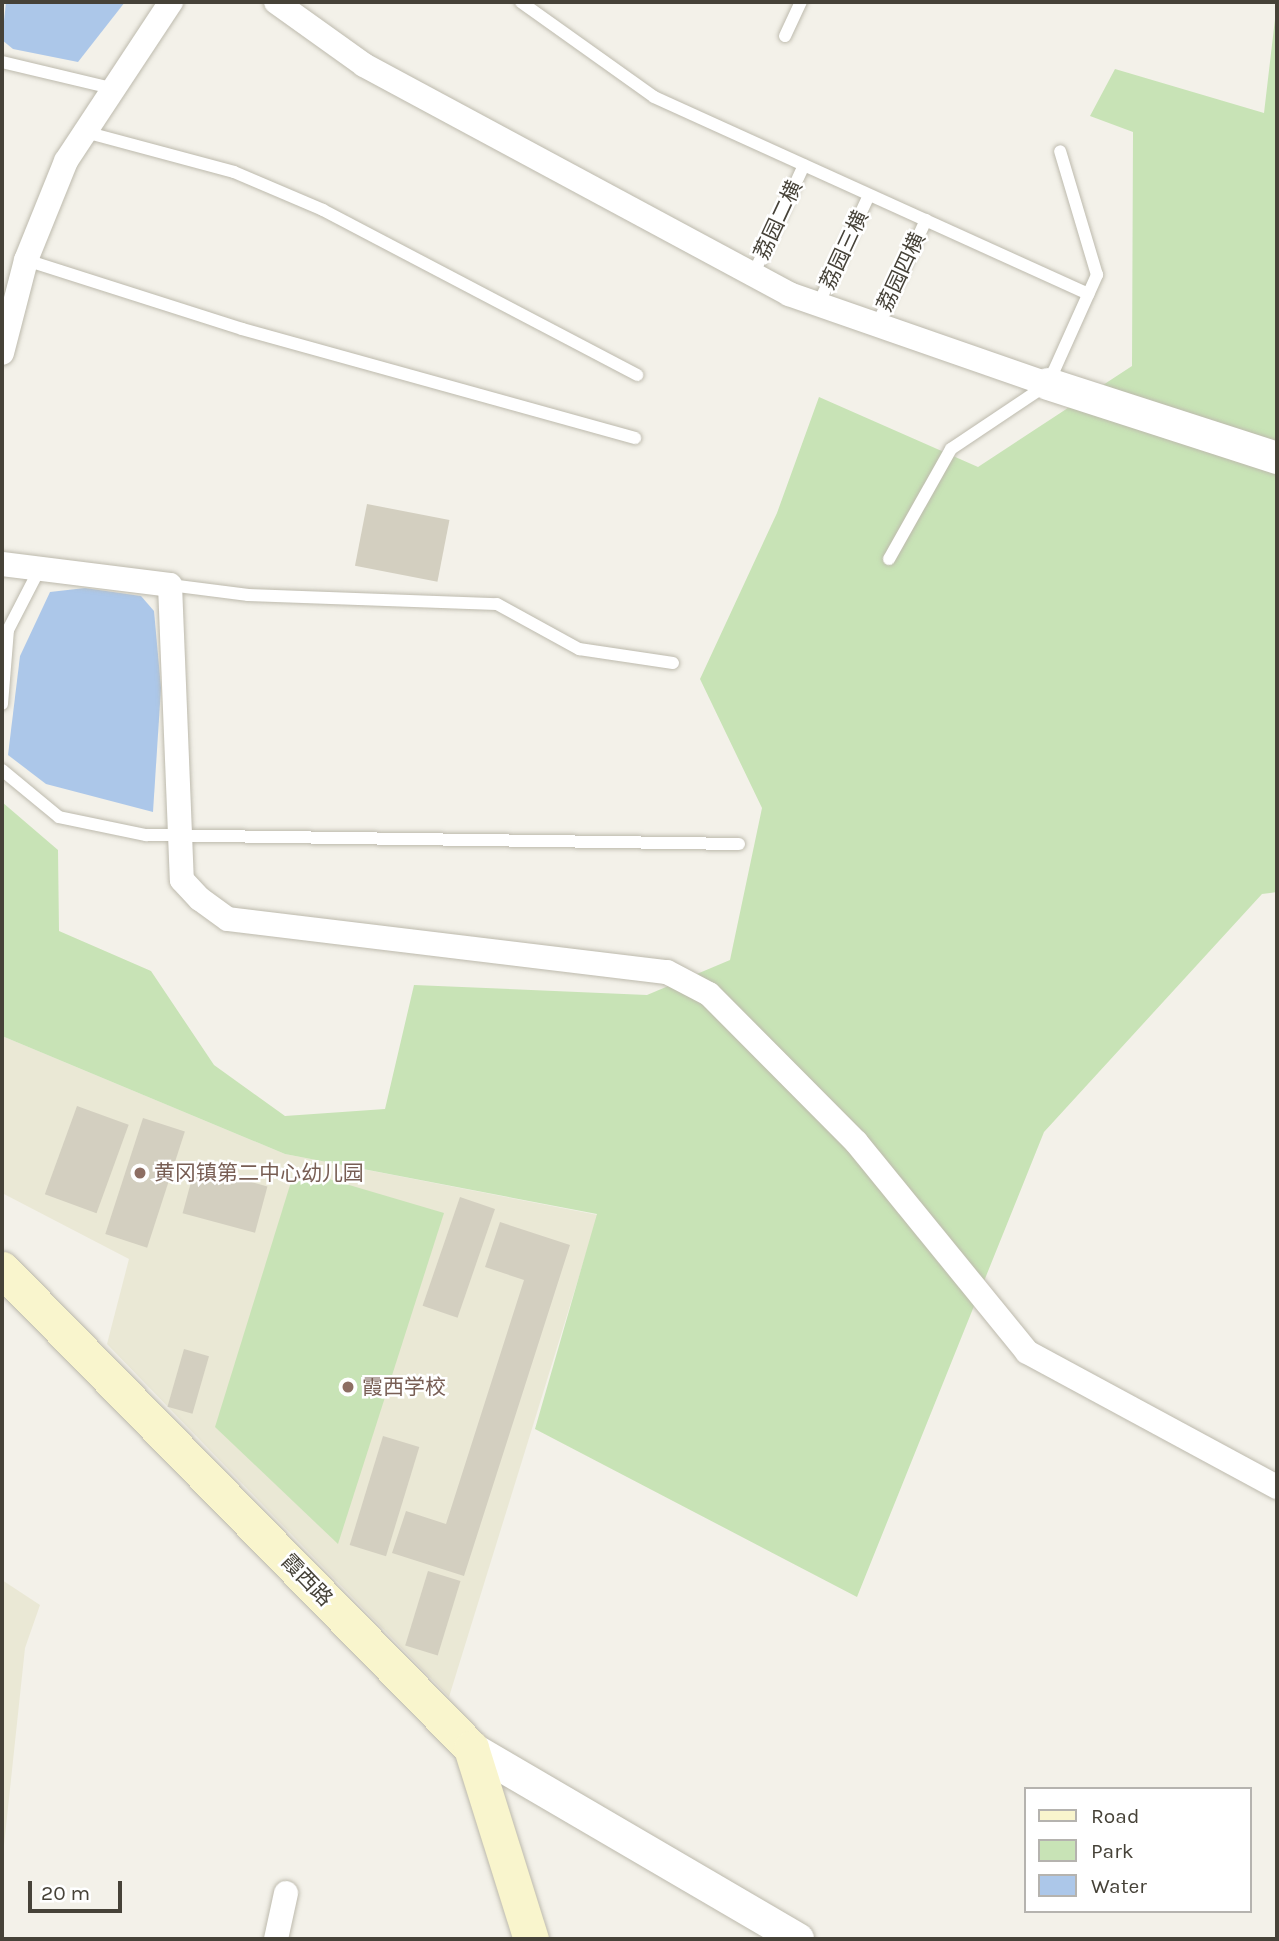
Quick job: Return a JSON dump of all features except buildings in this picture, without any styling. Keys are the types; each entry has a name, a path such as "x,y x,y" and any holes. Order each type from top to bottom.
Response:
{"main road":[{"name":"霞西路","path":"2,1269 471,1748 531,1939"}],"street":[{"path":"2,353 26,260 85,132 172,2"},
{"path":"276,2 364,65 753,275 818,304 877,325 1210,441 1277,458"},
{"path":"2,564 38,572 170,585 178,834 182,880 228,919 667,972 709,995 856,1142 1027,1352 1277,1487"},
{"path":"471,1748 798,1939"},
{"path":"276,1939 286,1893"}],"lane":[{"path":"521,2 654,97 1088,293"},
{"path":"785,36 801,2"},
{"path":"2,62 115,89"},
{"path":"85,132 234,172 323,210 637,375"},
{"path":"889,559 951,449 1048,384 1097,275 1060,151"},
{"name":"荔园二横","path":"753,275 804,165"},
{"name":"荔园三横","path":"818,304 869,195"},
{"name":"荔园四横","path":"877,325 926,220"},
{"path":"26,260 242,329 635,439"},
{"path":"2,704 8,629 38,572"},
{"path":"170,585 248,596 497,604 579,649 673,663"},
{"path":"2,770 59,817 146,835 739,844"}],"shaded area":[{"name":"霞西学校","path":"2,1036 285,1154 598,1215 449,1697 107,1344 129,1259 2,1193"},
{"path":"2,1580 40,1605 25,1648 2,1864"}],"green space":[{"path":"1277,2 1277,892 1262,894 1044,1132 857,1597 535,1429 597,1214 285,1154 2,1036 2,802 58,850 59,931 151,971 214,1065 285,1116 385,1109 414,985 647,995 730,960 762,808 700,679 777,513 819,397 978,467 1132,366 1133,132 1090,116 1115,69 1264,113"},
{"path":"295,1169 444,1213 338,1544 215,1427"}],"water":[{"path":"6,2 125,2 78,62 13,49 2,40"},
{"path":"85,588 141,596 154,611 161,688 153,812 46,784 8,755 20,656 50,592"}],"place":[{"name":"黄冈镇第二中心幼儿园","path":"140,1173"},
{"name":"霞西学校","path":"348,1387"}]}
